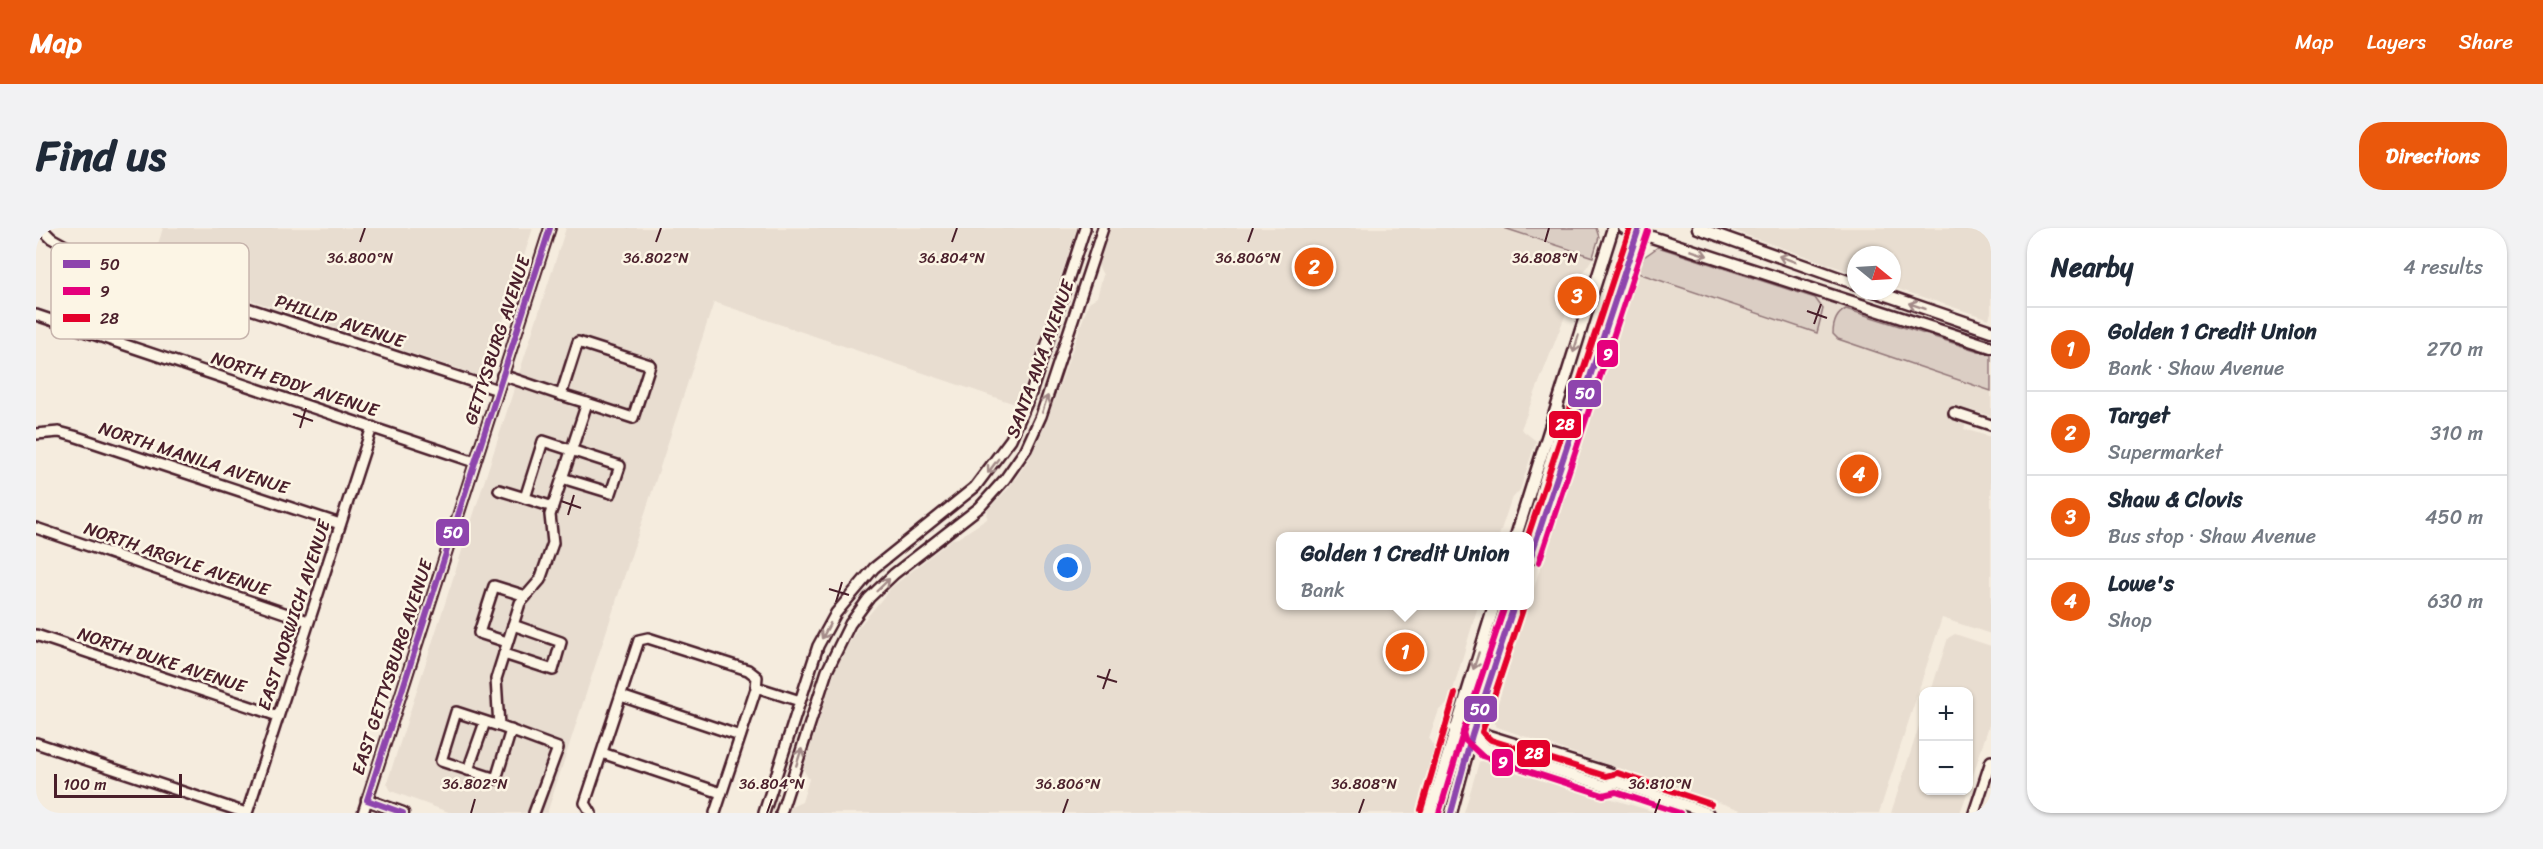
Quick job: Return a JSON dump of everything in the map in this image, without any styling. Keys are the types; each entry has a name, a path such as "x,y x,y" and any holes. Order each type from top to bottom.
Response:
{"main road":[{"path":"1518,532 1613,228"},
{"path":"1624,228 1638,230 1991,347"},
{"path":"1698,228 1847,281"},
{"path":"1534,546 1638,230"},
{"path":"1899,300 1991,333"},
{"path":"1895,315 1943,322 1983,335 1991,333"},
{"path":"1545,510 1540,497 1558,435 1559,400"},
{"path":"1430,813 1454,729 1493,610"},
{"path":"1450,813 1472,735 1514,610"},
{"path":"367,800 403,813"}],"street":[{"name":"PHILLIP AVENUE","path":"41,228 60,243"},
{"name":"GETTYSBURG AVENUE","path":"475,462 550,228"},
{"name":"SANTA ANA AVENUE","path":"764,813 818,646 836,613 883,560 975,487 1011,439 1030,396 1084,228"},
{"name":"SANTA ANA AVENUE","path":"781,813 827,671 850,624 869,598 894,574 980,507 1005,479 1026,449 1041,416 1103,228"},
{"name":"PHILLIP AVENUE","path":"249,309 498,390"},
{"name":"NORTH EDDY AVENUE","path":"36,315 51,320"},
{"name":"NORTH EDDY AVENUE","path":"108,339 475,462"},
{"path":"502,375 633,418 650,365 578,342 561,394"},
{"path":"498,726 496,679 519,603 540,580 553,543 550,515 587,403"},
{"path":"1954,413 1991,425"},
{"name":"EAST NORWICH AVENUE","path":"246,813 372,427"},
{"name":"NORTH MANILA AVENUE","path":"36,434 59,432 74,436 340,524"},
{"path":"525,498 543,441 620,466 611,494 562,478"},
{"name":"EAST GETTYSBURG AVENUE","path":"363,813 475,462"},
{"path":"499,490 553,507"},
{"name":"NORTH ARGYLE AVENUE","path":"36,528 309,621"},
{"path":"507,642 479,633 494,586 526,596"},
{"path":"504,654 553,670 556,661 561,642 513,625"},
{"name":"NORTH DUKE AVENUE","path":"36,635 278,716"},
{"path":"591,813 585,803 639,640 648,638 748,670 757,677 756,687 715,813"},
{"path":"756,687 800,701"},
{"path":"621,696 740,736"},
{"path":"511,730 496,779 441,761 456,712 511,730 558,748 534,813"},
{"path":"468,770 485,722"},
{"path":"1454,729 1472,735 1487,735 1610,773 1616,782 1708,813"},
{"path":"1472,735 1486,747 1544,767 1606,786 1616,782"},
{"path":"36,743 246,813"},
{"path":"602,753 722,793"},
{"path":"1974,813 1991,761"}],"shaded area":[{"path":"163,228 533,228 487,370 482,375 249,299 249,243 158,243"},
{"path":"566,228 1077,228 1018,405 714,302 547,813 451,813 391,791 387,783"},
{"path":"1111,228 1504,228 1593,257 1579,280 1521,429 1536,441 1520,490 1511,500 1500,532 1276,532 1276,610 1477,610 1449,703 1439,710 1429,739 1435,749 1416,813 789,813 791,807 802,802 809,779 803,769 836,668 857,629 892,587 952,539 958,538 987,519 988,509 1007,490 1028,461 1047,421 1089,302 1097,297 1103,275 1098,265"},
{"path":"1504,228 1596,228 1599,237 1593,257"},
{"path":"1726,228 1991,228 1991,312 1989,319 1901,290 1901,246 1847,246 1847,271"},
{"path":"1658,247 1815,298 1823,309 1817,333 1638,273 1644,257"},
{"path":"1638,273 1816,333 1823,309 1815,298 1852,309 1840,312 1963,381 1991,391 1991,416 1970,410 1964,429 1991,437 1991,634 1942,618 1879,813 1750,813 1497,727 1493,719 1527,610 1534,610 1534,588"},
{"path":"1846,309 1991,355 1991,391 1838,339 1833,334 1834,323 1837,316"},
{"path":"1955,634 1991,646 1991,719 1973,775 1973,687 1932,687 1948,638"},
{"path":"1919,726 1919,795 1967,795 1960,813 1891,813"},
{"path":"1486,759 1658,813 1464,813 1479,762"}],"transit line":[{"name":"50","path":"403,813 367,800 550,228"},
{"name":"28","path":"1529,532 1630,228"},
{"name":"50","path":"1534,547 1639,228"},
{"name":"9","path":"1539,562 1648,231"},
{"name":"9","path":"1504,610 1463,732 1465,740 1482,756 1603,795 1616,792 1680,813"},
{"name":"50","path":"1451,813 1472,735 1513,610"},
{"name":"28","path":"1523,610 1482,732 1491,740 1606,776 1618,773 1711,804"},
{"name":"28","path":"1421,810 1455,694"},
{"name":"9","path":"1439,813 1473,700"}],"place":[{"name":"Target","path":"1314,267"},
{"name":"Shaw & Clovis","path":"1577,296"},
{"name":"Lowe's","path":"1859,474"},
{"name":"Golden 1 Credit Union","path":"1405,652"}]}
